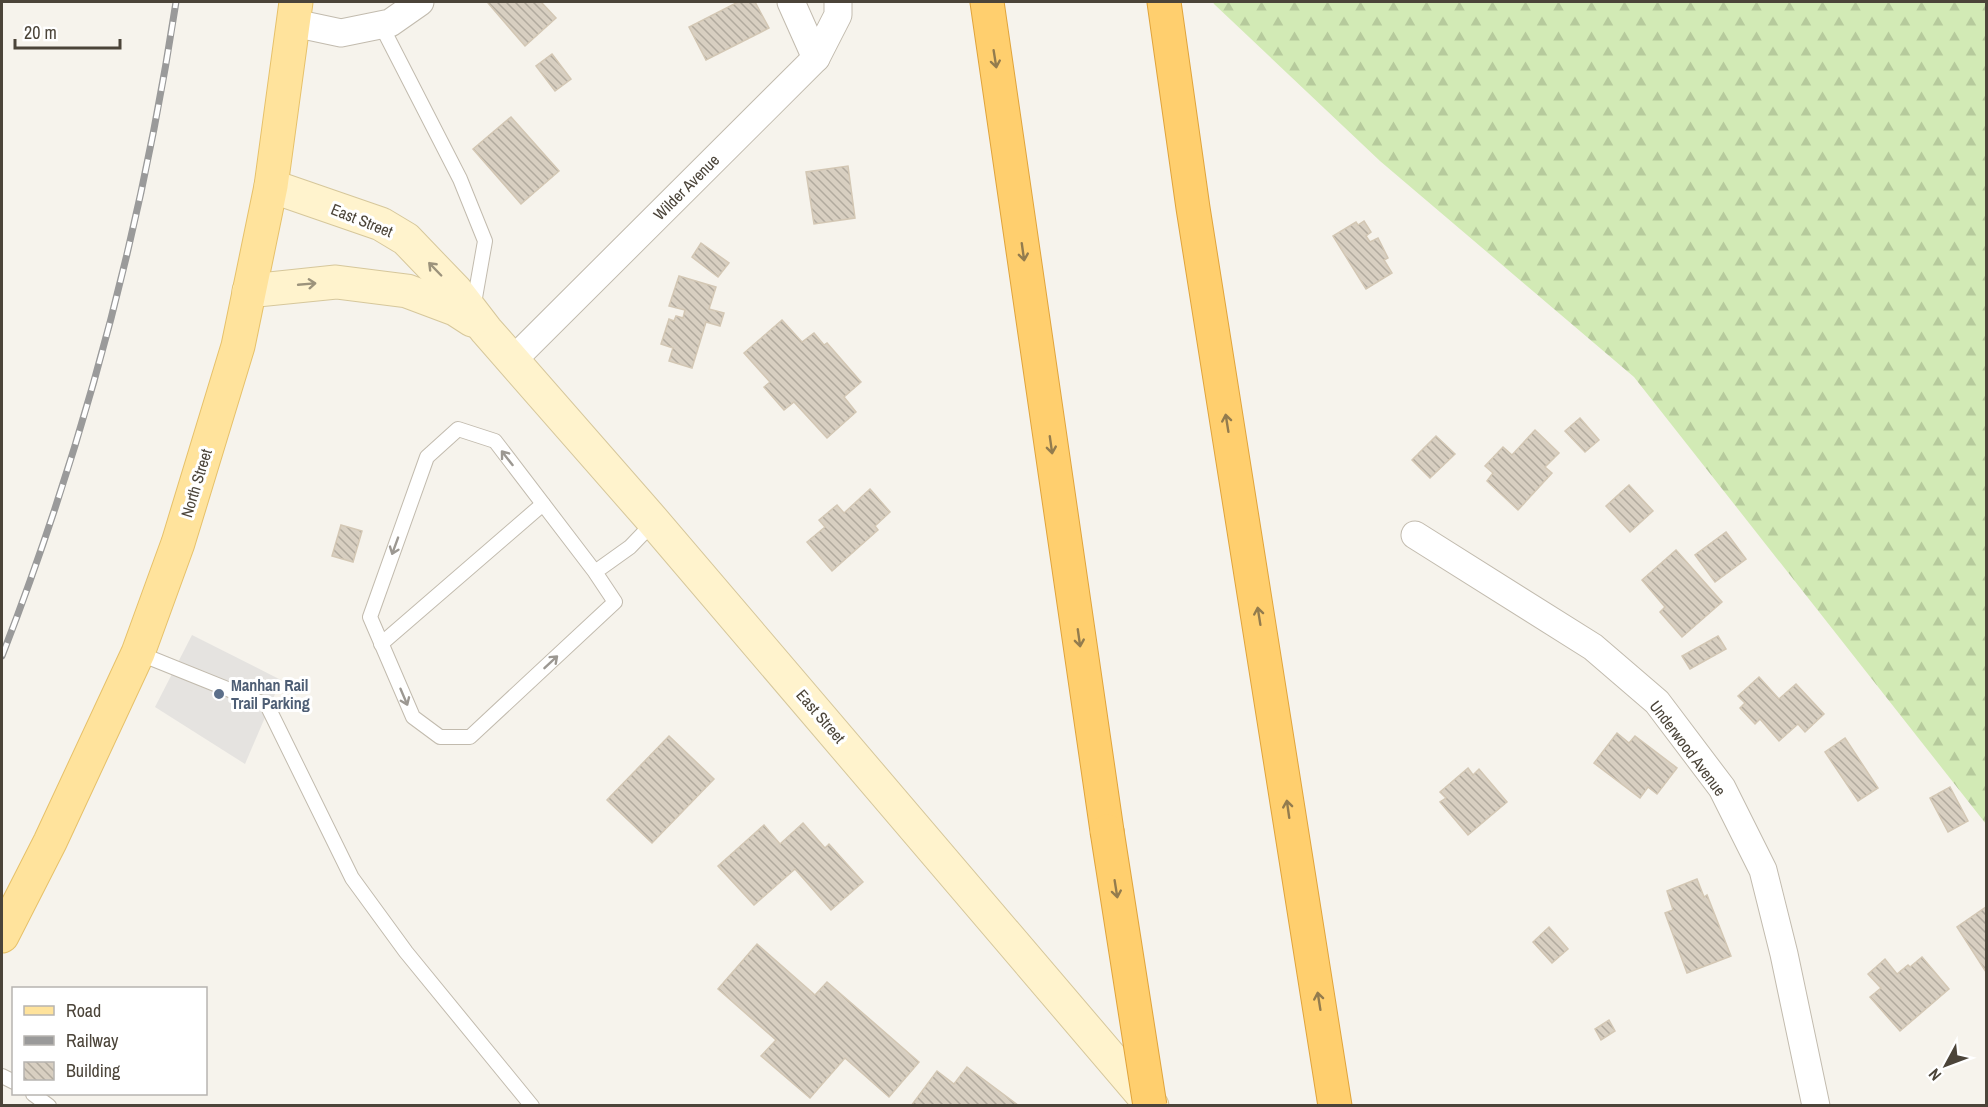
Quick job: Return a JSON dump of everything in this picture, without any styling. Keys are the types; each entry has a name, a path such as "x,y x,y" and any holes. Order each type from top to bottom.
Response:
{"highway":[{"path":"987,2 1107,831 1151,1106"},
{"path":"1164,2 1197,231 1335,1106"}],"main road":[{"name":"North Street","path":"2,936 50,842 138,653 178,543 238,346 271,186 295,12"},
{"name":"East Street","path":"271,186 381,224 406,239 654,522 1151,1106"},
{"name":"East Street","path":"249,291 336,282 407,291 479,320"}],"street":[{"path":"295,12 341,33 390,23 420,2"},
{"path":"791,2 816,58"},
{"name":"Wilder Avenue","path":"513,360 816,58 838,15 838,2"},
{"name":"Underwood Avenue","path":"1415,535 1593,647 1657,702 1722,788 1763,870 1784,954 1816,1106"}],"lane":[{"path":"381,25 460,179 485,241 479,320"},
{"path":"458,429 495,441 595,572 615,602 470,737 440,737 413,717 370,617 428,457 458,429"},
{"path":"381,644 543,504"},
{"path":"595,572 630,547 654,522"},
{"path":"138,653 267,705 352,878 406,952 532,1106"},
{"path":"34,1095 50,1106"}],"green space":[{"path":"1213,2 1986,2 1986,824 1634,377 1380,161"}],"shaded area":[{"name":"Manhan Rail Trail Parking","path":"192,635 281,680 245,764 155,707"}],"building":[{"path":"541,2 556,18 525,46 488,3"},
{"path":"738,2 755,2 769,28 706,60 689,27"},
{"path":"552,54 571,79 555,91 536,66"},
{"path":"511,117 559,171 521,204 473,149"},
{"path":"848,166 855,218 814,224 806,172"},
{"path":"1364,221 1371,232 1366,236 1370,242 1378,238 1388,258 1384,260 1392,273 1366,289 1333,236 1356,222 1358,225"},
{"path":"701,243 729,263 718,277 692,257"},
{"path":"679,276 716,287 709,309 724,313 720,326 706,322 692,368 669,361 673,348 661,344 669,319 674,321 676,316 683,318 685,310 669,306"},
{"path":"782,320 802,342 814,333 824,345 827,343 861,382 844,397 856,412 827,438 794,402 784,410 764,387 770,382 744,353"},
{"path":"1580,418 1599,440 1585,452 1565,431"},
{"path":"1535,430 1559,453 1545,467 1552,473 1518,510 1487,481 1493,473 1485,466 1503,447 1512,455"},
{"path":"1436,436 1455,454 1430,478 1412,460"},
{"path":"1629,485 1653,511 1630,532 1606,506"},
{"path":"870,489 890,512 875,526 878,530 832,571 807,542 825,527 819,520 837,505 844,513"},
{"path":"341,525 362,531 353,562 332,556"},
{"path":"1726,532 1746,559 1715,582 1695,555"},
{"path":"1676,550 1722,602 1682,637 1660,612 1665,607 1642,580"},
{"path":"1718,636 1726,649 1690,669 1682,656"},
{"path":"1759,677 1779,699 1796,684 1824,714 1805,732 1798,724 1779,741 1760,719 1755,724 1740,708 1745,703 1738,696"},
{"path":"1617,733 1629,743 1635,736 1677,768 1657,794 1648,787 1640,798 1594,763"},
{"path":"669,736 714,779 652,843 607,800"},
{"path":"1845,738 1878,788 1858,801 1825,752"},
{"path":"1468,768 1473,775 1479,769 1507,802 1468,835 1440,802 1446,798 1440,792"},
{"path":"1950,787 1968,821 1948,832 1930,798"},
{"path":"803,823 825,848 829,844 863,882 831,910 795,869 754,905 718,866 764,825 780,844"},
{"path":"1697,879 1704,897 1707,895 1731,956 1687,973 1665,913 1673,910 1667,891"},
{"path":"1986,907 1986,972 1957,927"},
{"path":"1549,927 1568,949 1552,963 1533,942"},
{"path":"757,944 815,995 827,982 919,1062 889,1097 845,1058 810,1098 761,1056 776,1040 718,989"},
{"path":"1922,957 1949,989 1900,1031 1870,997 1881,988 1868,974 1885,959 1897,974"},
{"path":"1609,1020 1615,1031 1601,1040 1595,1029"},
{"path":"967,1067 1019,1106 911,1106 937,1071 954,1084"}],"railway":[{"path":"2,656 59,496 107,334 146,169 176,2"}],"place":[{"name":"Manhan Rail Trail Parking","path":"219,694"}]}
